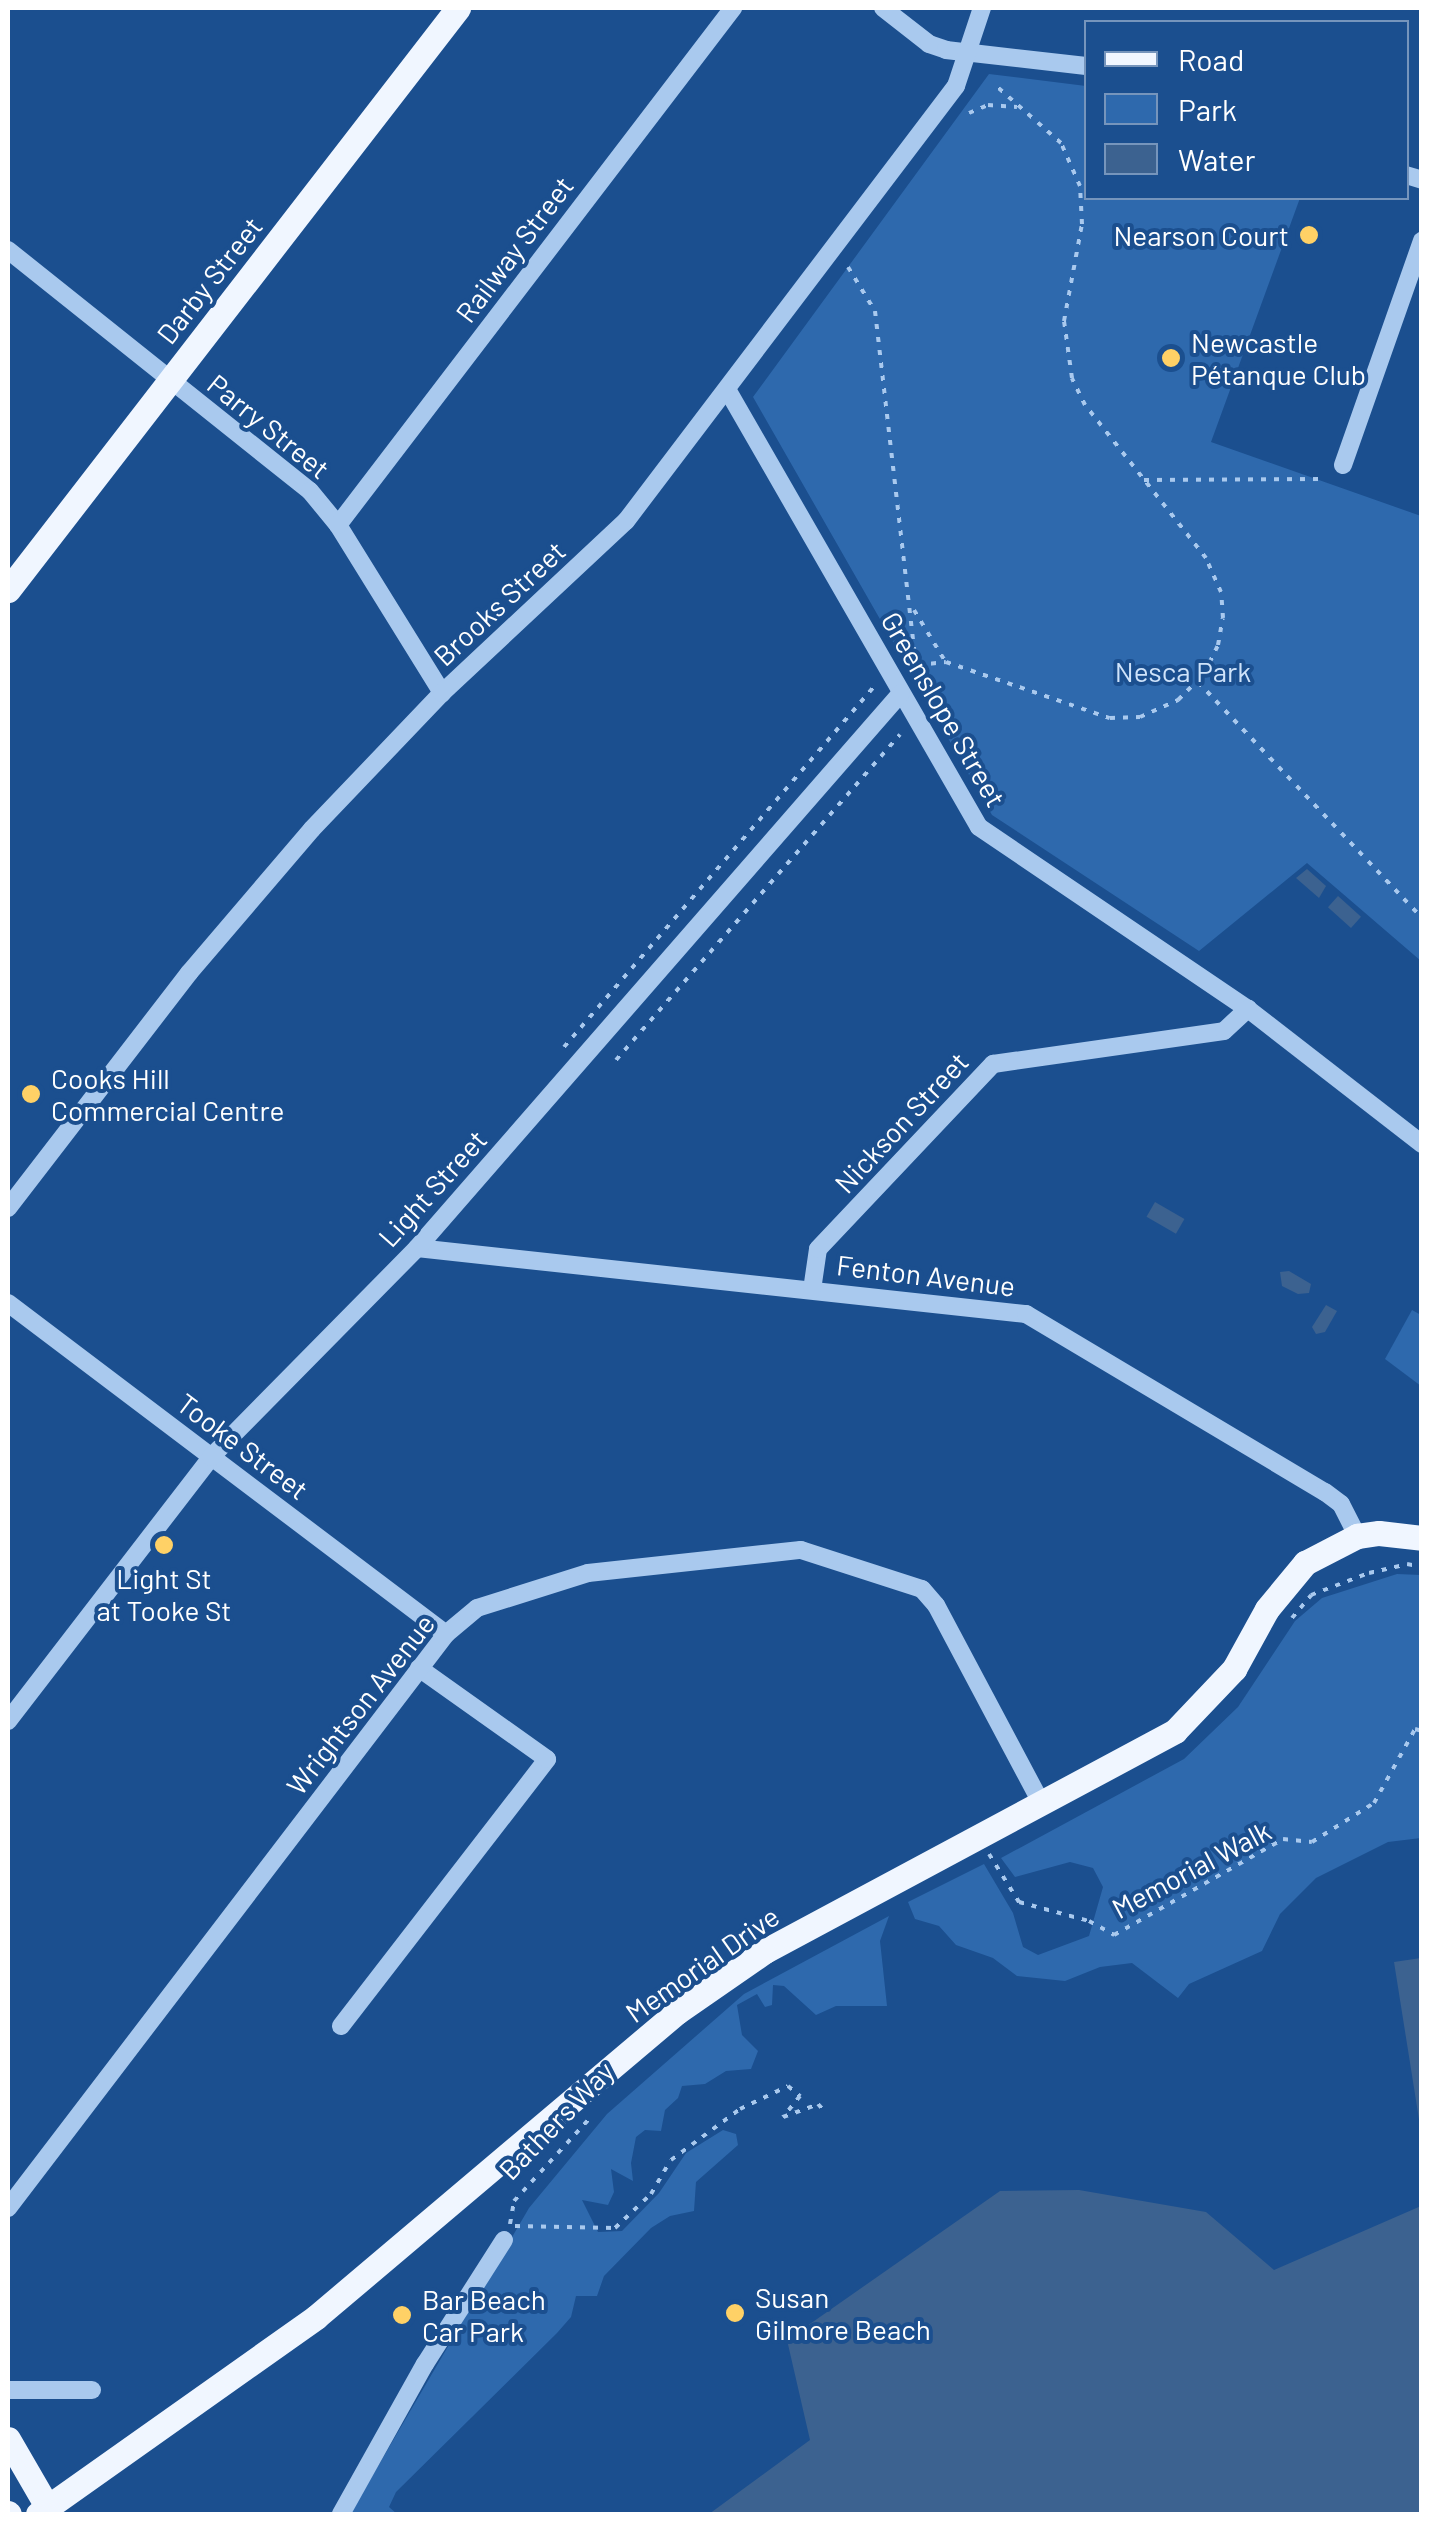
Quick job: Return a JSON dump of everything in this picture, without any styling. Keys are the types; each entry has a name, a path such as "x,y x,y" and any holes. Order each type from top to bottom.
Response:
{"main road":[{"name":"Darby Street","path":"8,590 458,8"},
{"name":"Memorial Drive","path":"43,2511 316,2317 677,2012 765,1950 1175,1730 1234,1669 1266,1609 1305,1563 1357,1536 1379,1533 1422,1538"},
{"path":"8,2438 43,2511"}],"street":[{"path":"882,8 929,44 964,55 1084,66"},
{"name":"Brooks Street","path":"8,1208 189,973 312,828 442,693 626,521 956,86 982,8"},
{"name":"Railway Street","path":"338,525 725,10"},
{"path":"1343,465 1422,241"},
{"name":"Parry Street","path":"8,250 310,491 338,525 442,693"},
{"name":"Greenslope Street","path":"728,391 979,827 1248,1009 1422,1144"},
{"name":"Light Street","path":"8,1722 211,1456 417,1248 901,693"},
{"name":"Nickson Street","path":"812,1290 818,1250 993,1064 1224,1030 1248,1009"},
{"name":"Fenton Avenue","path":"417,1248 1026,1314 1325,1492 1340,1504 1357,1536"},
{"name":"Tooke Street","path":"8,1303 446,1634"},
{"name":"Wrightson Avenue","path":"8,2208 419,1668 446,1634 477,1608 588,1573 801,1550 922,1589 932,1598 1042,1804"},
{"path":"341,2026 547,1759 419,1668"},
{"path":"341,2514 424,2364 507,2233"},
{"path":"8,2390 92,2390"}],"path":[{"path":"909,670 946,662 1110,718 1140,717 1161,710 1197,681 1218,645 1221,592 1196,544 1085,405 1072,378 1064,321 1082,224 1080,186 1061,143 994,84"},
{"path":"969,113 1002,103 1022,108"},
{"path":"848,268 875,311 918,665"},
{"path":"1144,480 1324,479"},
{"path":"911,606 946,662"},
{"path":"1197,681 1422,918"},
{"path":"552,1061 874,686"},
{"path":"616,1060 900,734"},
{"name":"Memorial Walk","path":"990,1854 1018,1902 1089,1921 1114,1934 1283,1839 1312,1842 1374,1803 1415,1728 1422,1731"},
{"path":"507,2233 615,2228 651,2194 671,2160 740,2108 788,2086 800,2096 783,2117 818,2104 826,2113"},
{"name":"Bathers Way","path":"507,2233 514,2201 600,2108"}],"green space":[{"name":"Nesca Park","path":"989,74 1084,86 1084,200 1299,200 1211,442 1421,516 1421,961 1307,863 1199,951 992,815 753,397"},
{"path":"1412,1310 1421,1315 1421,1386 1385,1359"},
{"path":"1397,1574 1421,1575 1421,1838 1388,1842 1316,1878 1280,1914 1262,1951 1189,1984 1178,1998 1132,1963 1100,1967 1065,1981 1017,1976 993,1958 956,1945 939,1926 915,1919 908,1902 984,1864 1013,1913 1023,1947 1038,1955 1089,1936 1103,1887 1093,1868 1070,1862 1015,1877 1001,1858 1184,1759 1238,1707 1295,1621 1322,1598"},
{"path":"889,1916 880,1941 887,2006 836,2006 816,2015 784,1986 773,1985 772,2005 765,2007 757,1994 737,2005 742,2035 758,2051 751,2069 726,2071 705,2084 682,2086 678,2098 665,2110 661,2131 645,2130 636,2137 631,2163 633,2181 611,2169 614,2192 608,2205 582,2200 598,2232 622,2231 659,2193 686,2153 723,2130 736,2134 738,2145 696,2182 694,2211 670,2216 651,2228 604,2276 597,2296 576,2296 571,2317 557,2333 396,2492 389,2507 397,2514 350,2514 529,2208 607,2114 744,1994"}],"water":[{"path":"1307,869 1326,886 1319,898 1296,878"},
{"path":"1338,896 1361,917 1351,928 1328,907"},
{"path":"1155,1202 1184,1219 1176,1234 1146,1217"},
{"path":"1289,1271 1311,1284 1309,1293 1298,1294 1282,1286 1280,1272"},
{"path":"1326,1305 1337,1311 1325,1332 1316,1334 1312,1327"},
{"path":"1422,1958 1421,2132 1394,1962"},
{"path":"1079,2190 1206,2212 1274,2270 1421,2206 1421,2514 709,2514 810,2440 787,2340 1000,2191"}],"place":[{"name":"Nearson Court","path":"1309,235"},
{"name":"Newcastle Pétanque Club","path":"1171,358"},
{"name":"Cooks Hill Commercial Centre","path":"31,1094"},
{"name":"Light St at Tooke St","path":"164,1545"},
{"name":"Susan Gilmore Beach","path":"735,2313"},
{"name":"Bar Beach Car Park","path":"402,2315"}]}
